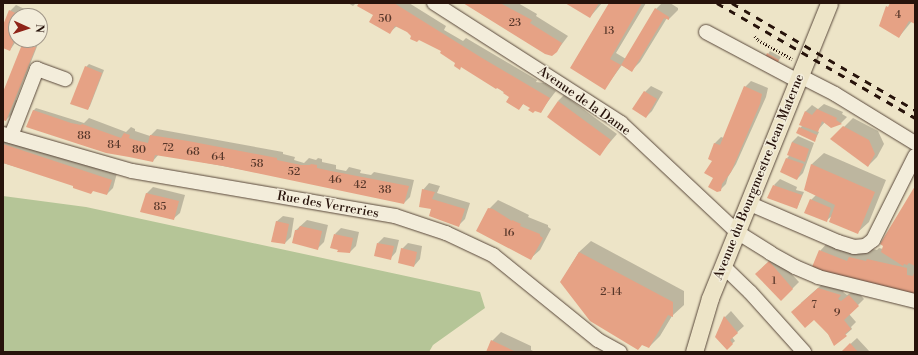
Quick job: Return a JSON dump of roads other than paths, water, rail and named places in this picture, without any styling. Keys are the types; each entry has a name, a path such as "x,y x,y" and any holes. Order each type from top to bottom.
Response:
{"main road":[{"name":"Avenue du Bourgmestre Jean Materne","path":"694,352 710,298 829,3"}],"street":[{"name":"Avenue de la Dame","path":"434,3 621,123 737,232 795,267 818,277 915,301"},
{"path":"706,32 801,75 915,143"},
{"path":"7,135 37,69 65,79"},
{"name":"Rue des Verreries","path":"7,135 132,172 395,216 446,233 492,255 598,340 620,352"},
{"path":"748,203 838,242 854,247 865,246 873,240 915,156"},
{"path":"723,266 750,292 804,352"}],"railway":[{"path":"717,3 915,118"},
{"path":"732,3 915,110"}]}
